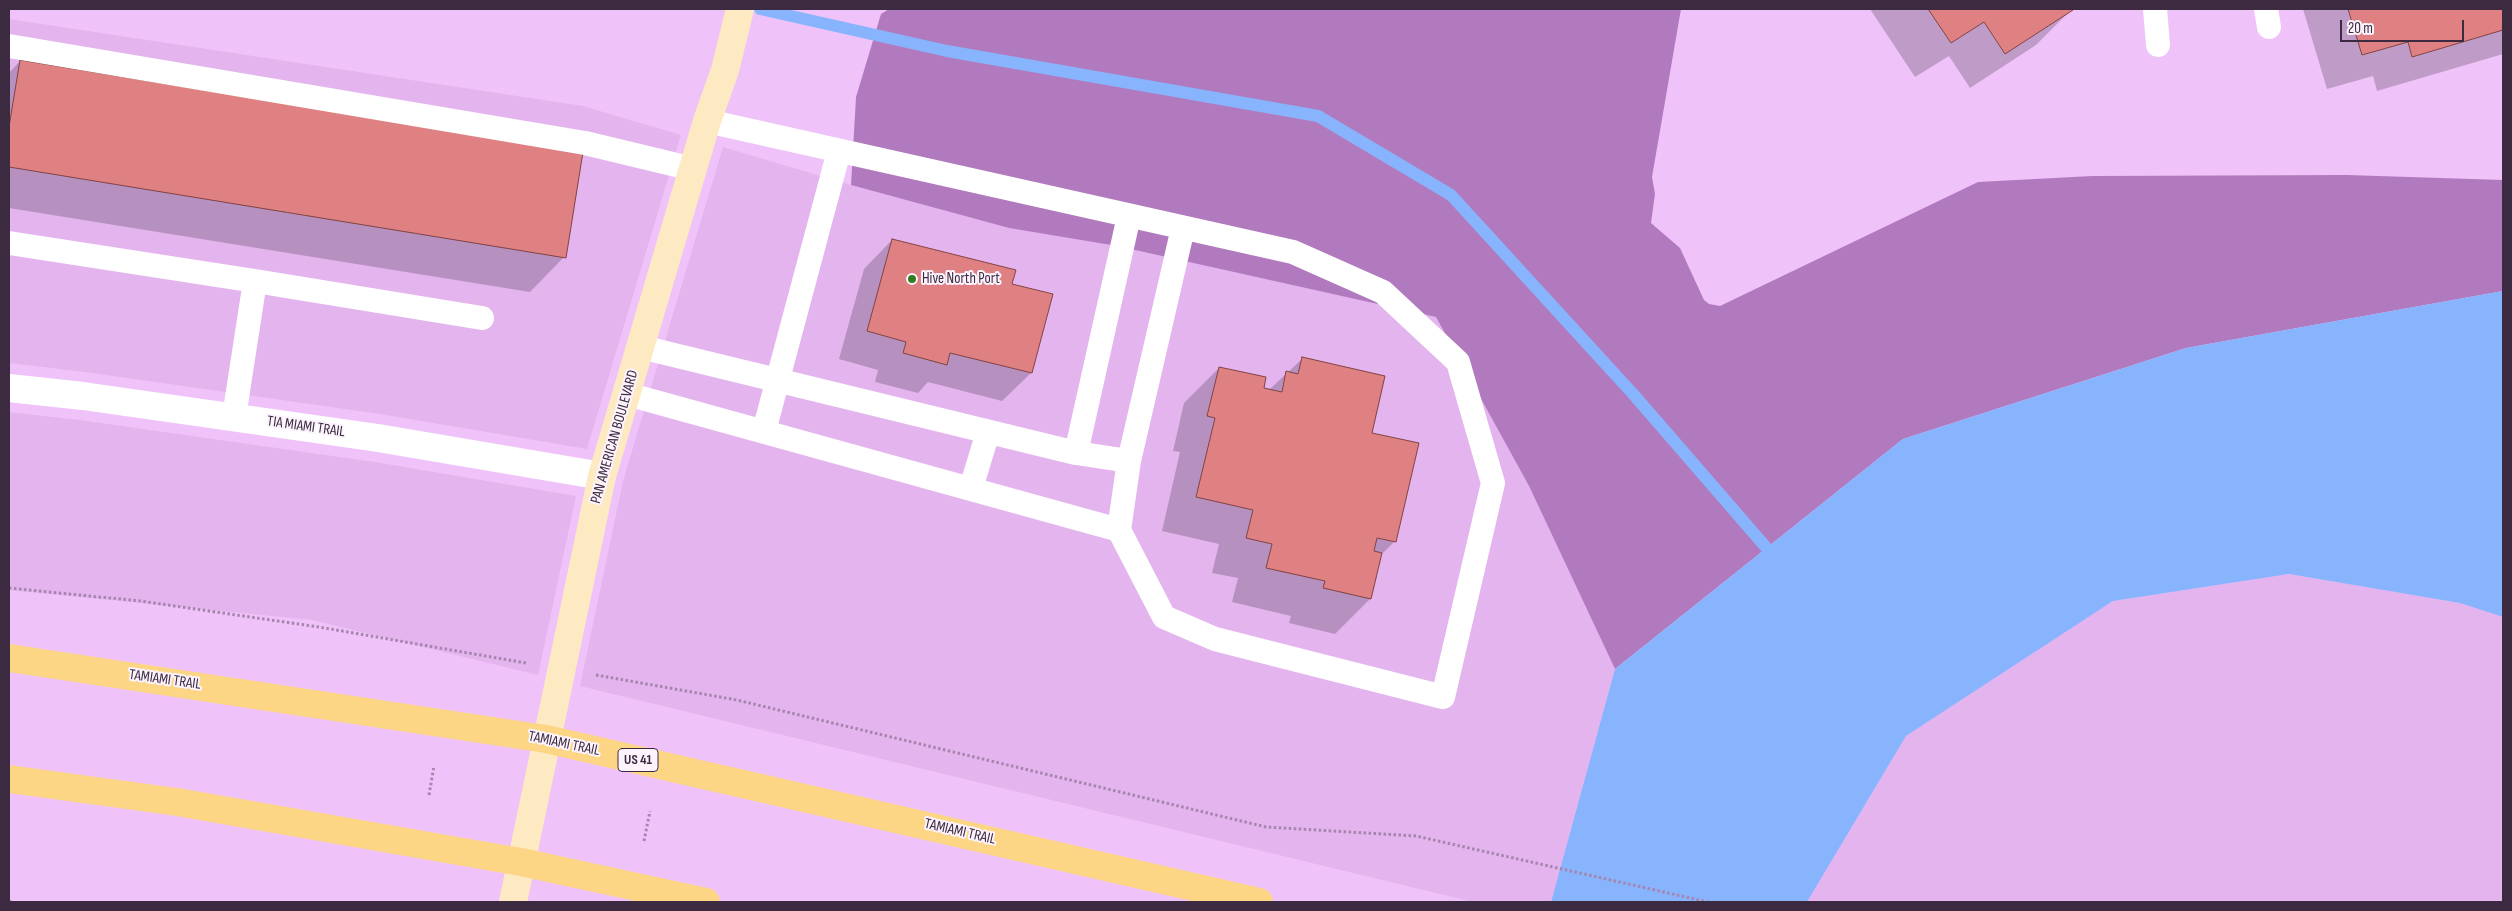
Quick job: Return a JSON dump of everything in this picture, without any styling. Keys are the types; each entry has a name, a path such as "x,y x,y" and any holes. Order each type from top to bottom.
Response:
{"main road":[{"name":"TAMIAMI TRAIL","path":"9,658 546,739 1259,902"},
{"path":"9,779 177,802 521,862 706,902"}],"street":[{"name":"PAN AMERICAN BOULEVARD","path":"513,902 602,476 707,121 725,70 740,9"},
{"name":"TIA MIAMI TRAIL","path":"9,388 378,438 602,476"}],"lane":[{"path":"2155,9 2158,45"},
{"path":"9,46 585,143 693,169"},
{"path":"707,121 1292,252 1383,292 1458,362 1492,484 1443,697 1215,639 1164,617 1119,530 1129,461 1183,228"},
{"path":"764,431 839,151"},
{"path":"1076,453 1129,216"},
{"path":"9,243 482,318"},
{"path":"234,417 255,281"},
{"path":"641,347 1076,453 1129,461"},
{"path":"627,394 1119,530"},
{"path":"971,488 988,432"}],"path":[{"path":"9,588 140,601 319,627 737,700 1266,827 1416,836 1708,902"},
{"path":"429,794 434,766"},
{"path":"644,841 650,811"}],"shaded area":[{"path":"889,9 1681,9 1652,177 1655,194 1651,223 1680,248 1704,300 1709,304 1720,306 1978,182 2092,176 2347,175 2503,180 2503,291 2186,348 1903,439 1615,669 1529,486 1436,317 1117,246 1009,228 851,185 856,97 881,14"},
{"path":"9,19 583,106 681,135 587,449 380,414 9,363"},
{"path":"723,147 851,185 1009,228 1117,246 1436,317 1529,486 1615,669 1551,902 1473,902 580,686 623,481"},
{"path":"9,412 80,420 375,462 576,496 538,675 312,620 9,590"},
{"path":"2289,574 2460,603 2503,617 2503,902 1807,902 1906,736 2113,601"}],"water":[{"path":"2503,291 2503,617 2460,603 2289,574 2113,601 1906,736 1807,902 1551,902 1615,669 1903,439 2186,348"}],"building":[{"path":"1928,9 2073,10 2005,54 1984,22 1951,43"},
{"path":"2348,9 2503,9 2503,30 2412,57 2408,42 2362,55"},
{"path":"20,60 583,152 566,258 9,167 9,127"},
{"path":"892,239 1016,270 1012,284 1053,294 1032,373 950,353 947,365 903,353 906,342 867,331"},
{"path":"1302,357 1385,376 1372,433 1419,443 1396,542 1377,538 1374,551 1382,553 1371,599 1323,588 1325,581 1266,568 1272,544 1246,538 1253,510 1196,497 1215,418 1207,416 1219,367 1266,377 1264,388 1282,392 1286,371 1298,374"}],"waterway":[{"path":"760,9 947,51 1318,116 1451,195 1634,395 1777,560"}],"place":[{"name":"Hive North Port","path":"912,279"}]}
